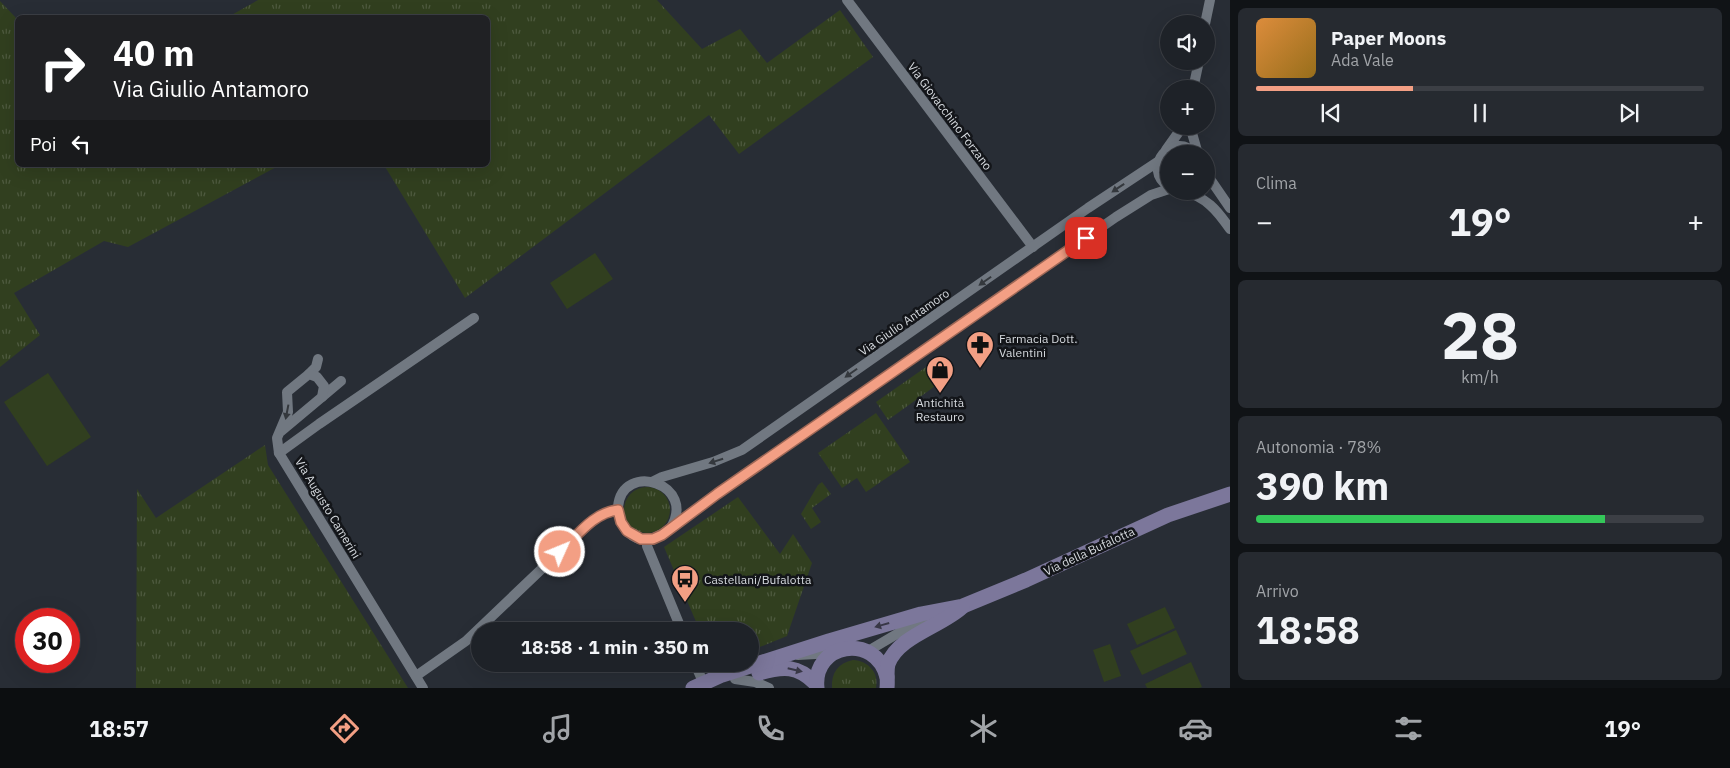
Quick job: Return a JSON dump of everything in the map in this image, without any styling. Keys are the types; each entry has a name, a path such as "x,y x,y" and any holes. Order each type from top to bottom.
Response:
{"street":[{"name":"Via Giovacchino Forzano","path":"847,0 1033,247"},
{"path":"1208,15 1210,0"},
{"name":"Via Giulio Antamoro","path":"618,510 621,498 628,488 642,481 652,482 662,477 725,458 742,450 1088,208 1159,161"},
{"path":"1159,161 1157,168 1160,177"},
{"path":"1215,186 1230,208"},
{"path":"416,676 470,638 592,521 605,513 618,510 621,522 627,531 637,537 647,539 658,537 1116,217 1160,192"},
{"path":"1204,200 1211,204 1230,229"},
{"name":"Via Augusto Camerini","path":"424,688 280,453 327,418 474,318"},
{"path":"280,453 277,441 288,412 287,392 310,374 316,366 318,359"},
{"path":"310,374 317,377 323,384 322,397"},
{"path":"279,433 341,381"},
{"path":"652,482 665,487 675,500 675,518 670,529"},
{"name":"Via della Bufalotta","path":"698,686 781,656 877,627 963,606 1026,580 1168,515 1223,496 1230,490"},
{"path":"647,539 647,546 678,622"},
{"name":"Via della Bufalotta","path":"887,683 889,663 901,647 924,630 947,619 963,606"},
{"name":"Via della Bufalotta","path":"868,651 938,611"},
{"name":"Via della Bufalotta","path":"781,656 859,648 868,651 882,664 887,683"},
{"path":"817,686 820,669 834,652"},
{"path":"696,672 698,686 736,679 764,671 787,668 802,671 817,686"},
{"path":"736,679 769,688"}],"green space":[{"path":"258,0 657,0 702,49 740,29 767,63 840,10 873,57 739,154 709,115 465,298 385,167 490,167 490,15 232,15"},
{"path":"0,1 15,17 15,167 276,167 128,247 104,241 14,293 40,335 0,367"},
{"path":"595,253 613,279 567,309 550,283"},
{"path":"926,367 938,384 888,420 876,402"},
{"path":"48,373 91,437 47,466 4,402"},
{"path":"876,413 910,462 866,492 857,478 842,488 818,453"},
{"path":"265,445 268,465 408,688 136,688 137,489 156,518"},
{"path":"822,482 831,494 812,508 821,522 811,529 801,514 818,485"},
{"path":"647,487 660,491 666,497 670,510 666,523 660,529 647,533 634,529 628,523 624,510 628,497 634,491"},
{"path":"738,497 780,554 793,534 812,563 787,636 759,647 759,622 696,622 664,547"},
{"path":"1165,607 1175,628 1137,645 1127,624"},
{"path":"1176,630 1187,654 1142,675 1130,651"},
{"path":"1110,644 1121,676 1104,682 1093,650"},
{"path":"853,660 868,665 871,668 876,677 876,688 832,688 836,669"},
{"path":"1191,662 1202,687 1147,688 1145,684"}],"place":[{"name":"Farmacia Dott. Valentini","path":"980,369"},
{"name":"Antichità Restauro","path":"940,394"},
{"name":"Castellani/Bufalotta","path":"685,603"}],"route":[{"path":"560,552 592,521 602,514 611,511 618,510 623,527 632,535 641,539 653,539 662,535 717,494 1086,238"}]}
